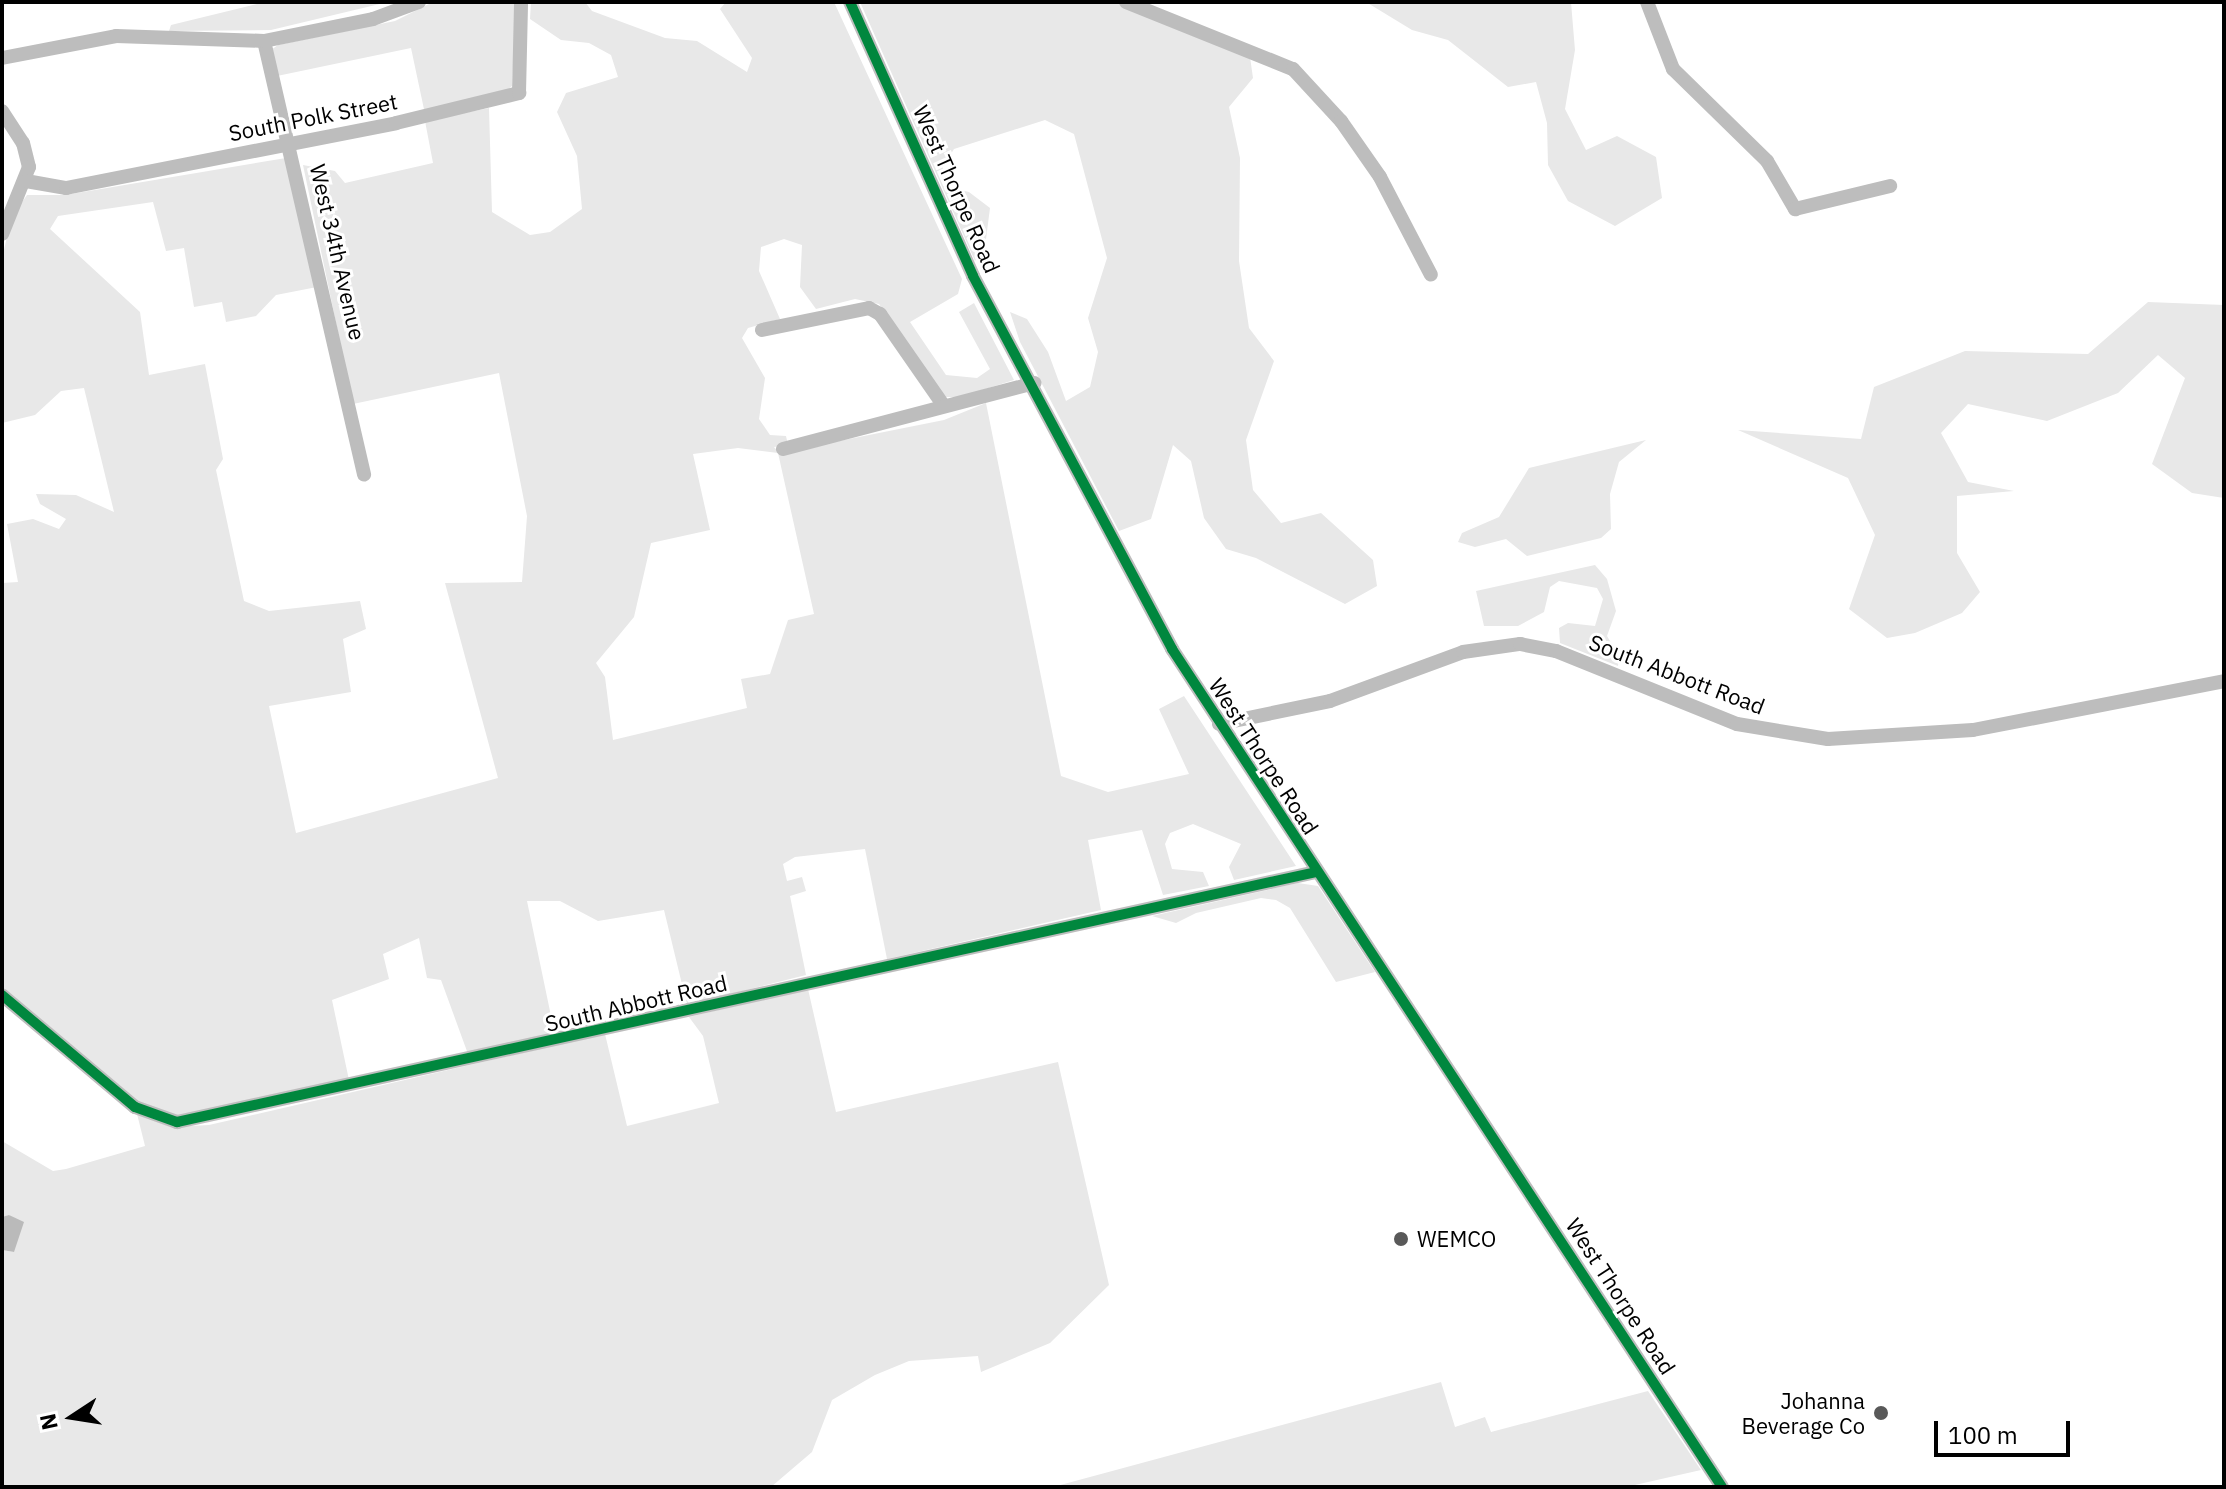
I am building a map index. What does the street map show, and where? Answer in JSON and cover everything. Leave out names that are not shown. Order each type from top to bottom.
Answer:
[{"type":"street","points":[[2,58],[116,36],[264,41],[373,19],[419,2]]},
{"type":"street","name":"South Polk Street","points":[[26,181],[66,188],[291,144],[519,93],[521,2]]},
{"type":"street","name":"West Thorpe Road","points":[[850,2],[942,214],[1034,383],[1132,579],[1219,724],[1722,1487]]},
{"type":"street","points":[[1126,2],[1293,69],[1341,121],[1380,177],[1431,275]]},
{"type":"street","points":[[1647,2],[1673,69],[1767,161],[1795,209],[1890,186]]},
{"type":"street","name":"West 34th Avenue","points":[[264,41],[291,144],[364,475]]},
{"type":"street","points":[[2,111],[27,154],[26,181],[2,234]]},
{"type":"street","points":[[762,330],[869,308],[880,314],[944,406]]},
{"type":"street","points":[[783,449],[1034,383]]},
{"type":"street","name":"South Abbott Road","points":[[1219,724],[1330,701],[1463,652],[1520,644],[1556,651],[1737,724],[1828,739],[1973,730],[2224,681]]},
{"type":"street","name":"South Abbott Road","points":[[2,995],[135,1107],[177,1122],[1316,872]]},
{"type":"shaded area","points":[[265,2],[388,2],[271,30],[169,31],[171,25]]},
{"type":"shaded area","points":[[433,2],[516,2],[512,86],[501,95],[425,114],[411,48],[277,76],[271,50],[278,45],[395,21]]},
{"type":"shaded area","points":[[531,2],[585,2],[592,11],[665,38],[697,41],[747,72],[752,58],[720,9],[726,2],[834,2],[962,279],[958,294],[910,322],[946,375],[977,378],[990,369],[959,312],[974,303],[1014,380],[960,397],[943,397],[879,304],[855,299],[816,309],[800,287],[802,245],[784,239],[761,247],[759,271],[780,319],[748,328],[742,338],[765,378],[759,419],[770,435],[786,436],[788,445],[774,447],[779,453],[944,420],[986,403],[1061,776],[1108,792],[1189,774],[1159,709],[1184,696],[1296,866],[1234,880],[1229,867],[1241,844],[1193,824],[1170,833],[1165,844],[1172,869],[1203,872],[1209,886],[1163,895],[1142,830],[1088,840],[1101,910],[887,959],[865,849],[795,857],[783,864],[787,881],[802,877],[806,891],[790,896],[806,975],[687,1005],[664,910],[598,921],[560,901],[527,901],[555,1035],[468,1054],[441,980],[427,978],[419,938],[383,954],[389,979],[332,1000],[349,1080],[175,1117],[148,1109],[2,986],[2,583],[18,582],[7,524],[33,519],[59,529],[66,519],[40,504],[36,494],[76,495],[114,512],[84,388],[61,391],[35,415],[2,423],[2,258],[12,216],[27,195],[65,195],[286,158],[317,287],[276,295],[256,316],[226,322],[222,302],[194,307],[184,248],[166,251],[153,202],[58,216],[50,229],[140,312],[149,375],[205,364],[223,459],[216,470],[244,601],[269,611],[360,601],[366,629],[343,639],[351,692],[269,706],[296,833],[498,778],[445,583],[522,582],[527,516],[499,373],[353,404],[303,165],[335,171],[345,183],[433,163],[425,121],[489,108],[492,212],[530,235],[550,232],[582,209],[577,156],[557,112],[566,93],[618,77],[611,55],[589,43],[561,40],[530,19]],"holes":[[[738,448],[778,453],[814,614],[788,620],[770,674],[741,679],[747,708],[613,740],[605,677],[596,663],[634,617],[651,543],[710,530],[693,454]]]},
{"type":"shaded area","points":[[860,2],[1115,2],[1250,57],[1253,78],[1229,107],[1240,158],[1239,261],[1249,328],[1274,361],[1246,440],[1253,490],[1281,523],[1321,513],[1373,560],[1377,586],[1345,604],[1256,558],[1226,549],[1204,518],[1191,461],[1173,445],[1151,519],[1119,531],[1020,342],[1010,312],[1027,319],[1048,352],[1066,401],[1090,387],[1098,352],[1088,318],[1107,258],[1074,134],[1045,120],[954,149],[943,167],[943,186],[969,192],[990,208],[985,247],[975,261]]},
{"type":"shaded area","points":[[1366,2],[1571,2],[1575,50],[1565,109],[1586,150],[1617,136],[1656,157],[1662,198],[1615,226],[1568,201],[1548,165],[1547,123],[1536,82],[1508,87],[1448,40],[1412,30]]},
{"type":"shaded area","points":[[2148,302],[2224,305],[2224,498],[2192,493],[2152,464],[2185,378],[2158,355],[2118,393],[2047,421],[1968,404],[1941,433],[1968,482],[2014,491],[1957,496],[1957,553],[1980,592],[1962,613],[1915,633],[1887,638],[1849,609],[1875,535],[1848,478],[1738,430],[1861,439],[1874,387],[1965,351],[2088,354]]},
{"type":"shaded area","points":[[1646,440],[1619,462],[1610,494],[1611,529],[1601,538],[1527,556],[1506,539],[1475,547],[1458,542],[1462,533],[1499,517],[1529,468]]},
{"type":"shaded area","points":[[1595,565],[1607,579],[1616,611],[1607,636],[1619,656],[1618,666],[1560,643],[1559,628],[1568,623],[1595,626],[1603,599],[1597,588],[1559,581],[1550,587],[1544,612],[1518,626],[1484,626],[1476,591]]},
{"type":"shaded area","points":[[1298,883],[1318,886],[1375,972],[1336,982],[1290,908],[1276,900],[1261,898],[1196,913],[1176,923],[1152,916]]},
{"type":"shaded area","points":[[808,989],[836,1112],[1058,1062],[1109,1285],[1050,1343],[981,1372],[978,1356],[909,1361],[875,1375],[832,1400],[812,1452],[771,1487],[2,1487],[2,1250],[14,1252],[10,1215],[2,1217],[2,1141],[53,1171],[66,1169],[145,1146],[137,1114],[171,1127],[209,1125],[605,1034],[627,1126],[719,1103],[703,1036],[689,1017]]},
{"type":"shaded area","points":[[9,1215],[24,1222],[14,1252],[2,1250],[2,1217]]},
{"type":"shaded area","points":[[1441,1382],[1455,1427],[1485,1417],[1491,1432],[1648,1391],[1701,1470],[1626,1487],[1053,1487]]},
{"type":"cycle path","points":[[850,2],[973,276],[1172,649],[1722,1487]]},
{"type":"cycle path","points":[[2,995],[135,1107],[177,1122],[1316,872]]},
{"type":"place","name":"WEMCO","points":[[1401,1239]]},
{"type":"place","name":"Johanna Beverage Co","points":[[1881,1413]]}]
